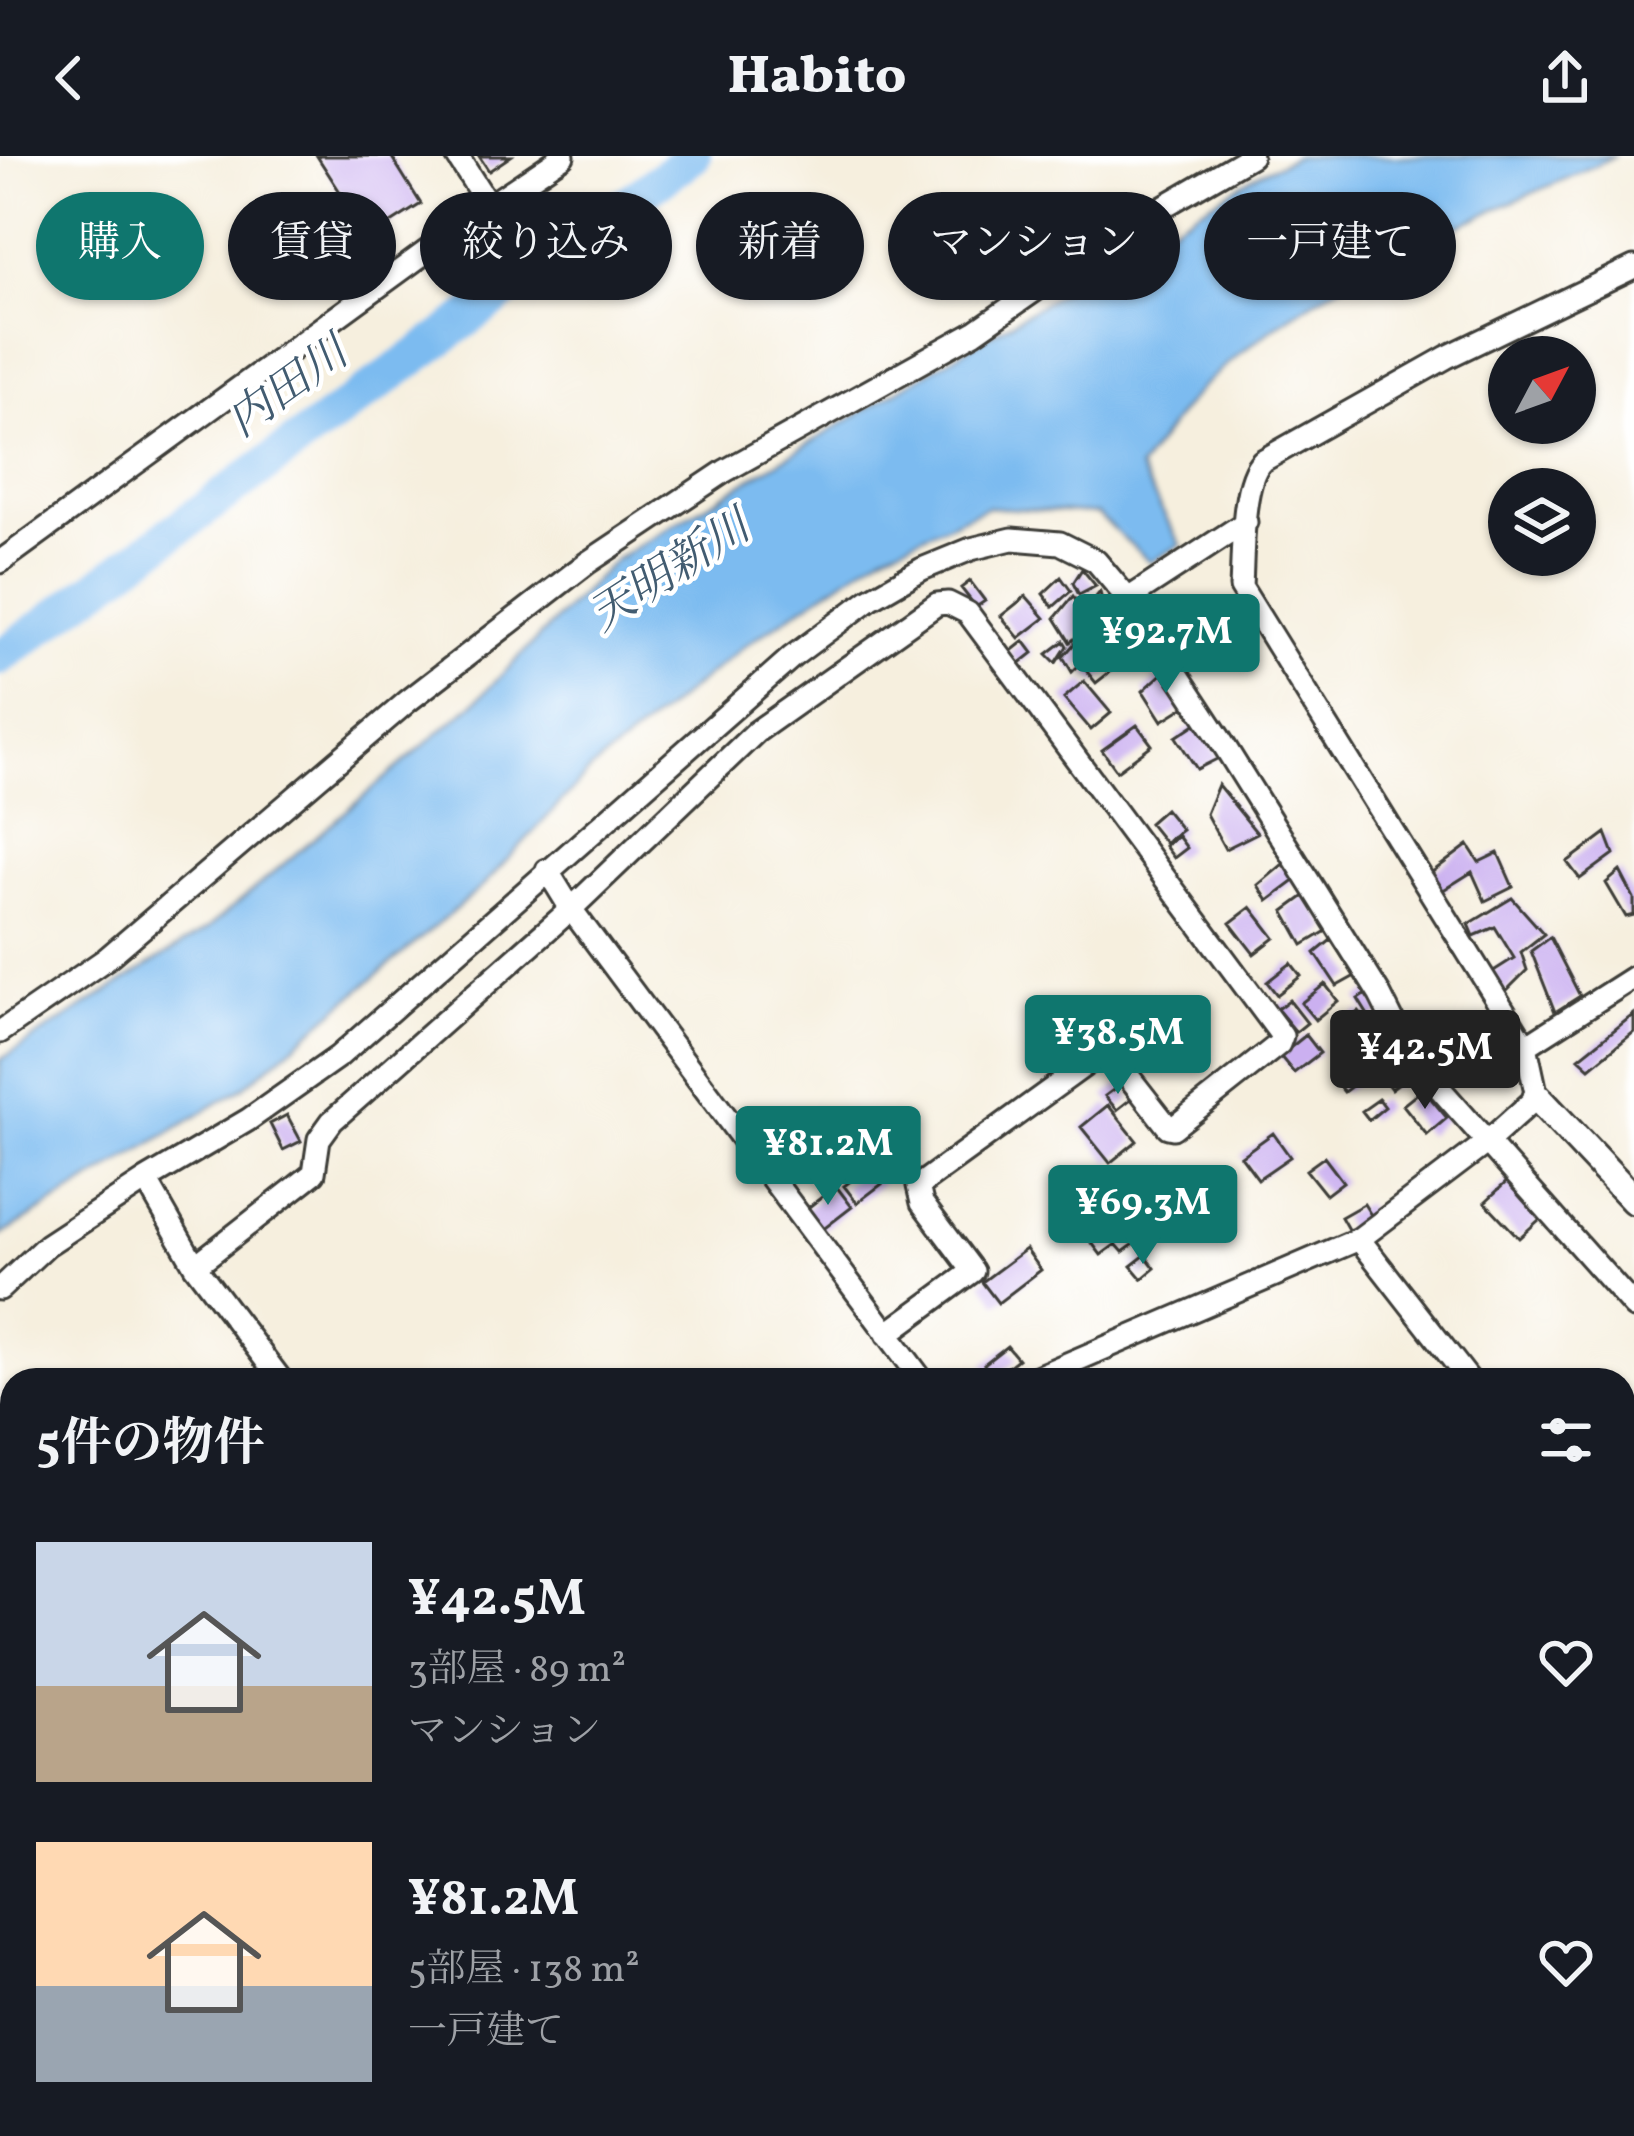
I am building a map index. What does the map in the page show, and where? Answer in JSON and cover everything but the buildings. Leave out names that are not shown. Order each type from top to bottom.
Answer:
[{"type":"street","points":[[457,156],[480,192]]},
{"type":"street","points":[[510,192],[563,156]]},
{"type":"street","points":[[0,1031],[106,959],[408,700],[587,563],[725,471],[975,332],[1116,234],[1251,156]]},
{"type":"street","points":[[0,562],[420,256]]},
{"type":"street","points":[[1634,267],[1447,357],[1262,461],[1251,479],[1240,587],[1526,1046],[1537,1097],[1634,1200]]},
{"type":"street","points":[[1128,599],[1246,522]]},
{"type":"street","points":[[0,1289],[46,1245],[248,1120],[339,1056],[792,657],[870,598],[922,568],[1012,539],[1060,543],[1096,561],[1128,599],[1343,936],[1410,1055],[1634,1307]]},
{"type":"street","points":[[195,1266],[314,1173],[324,1129],[571,909],[757,732],[938,604],[947,603],[968,614],[1282,1036],[1279,1044],[1174,1128],[1112,1054],[1102,1052],[918,1186],[922,1203],[973,1271],[887,1334]]},
{"type":"street","points":[[548,870],[571,909],[913,1368]]},
{"type":"street","points":[[1526,1046],[1634,977]]},
{"type":"street","points":[[1058,1368],[1359,1240],[1488,1141],[1537,1097]]},
{"type":"street","points":[[146,1180],[195,1266],[272,1368]]},
{"type":"street","points":[[1359,1240],[1460,1368]]},
{"type":"water","points":[[1296,156],[1615,156],[1456,227],[1456,192],[1228,192]]},
{"type":"water","name":"天明新川","points":[[1204,207],[1204,300],[1317,300],[1207,382],[1139,469],[1181,545],[1150,562],[1097,514],[987,507],[883,553],[743,647],[591,770],[482,887],[244,1087],[0,1236],[0,1060],[208,928],[474,703],[615,560],[1048,300],[1180,300],[1180,221]]},
{"type":"waterway","name":"内田川","points":[[0,657],[693,156]]}]
